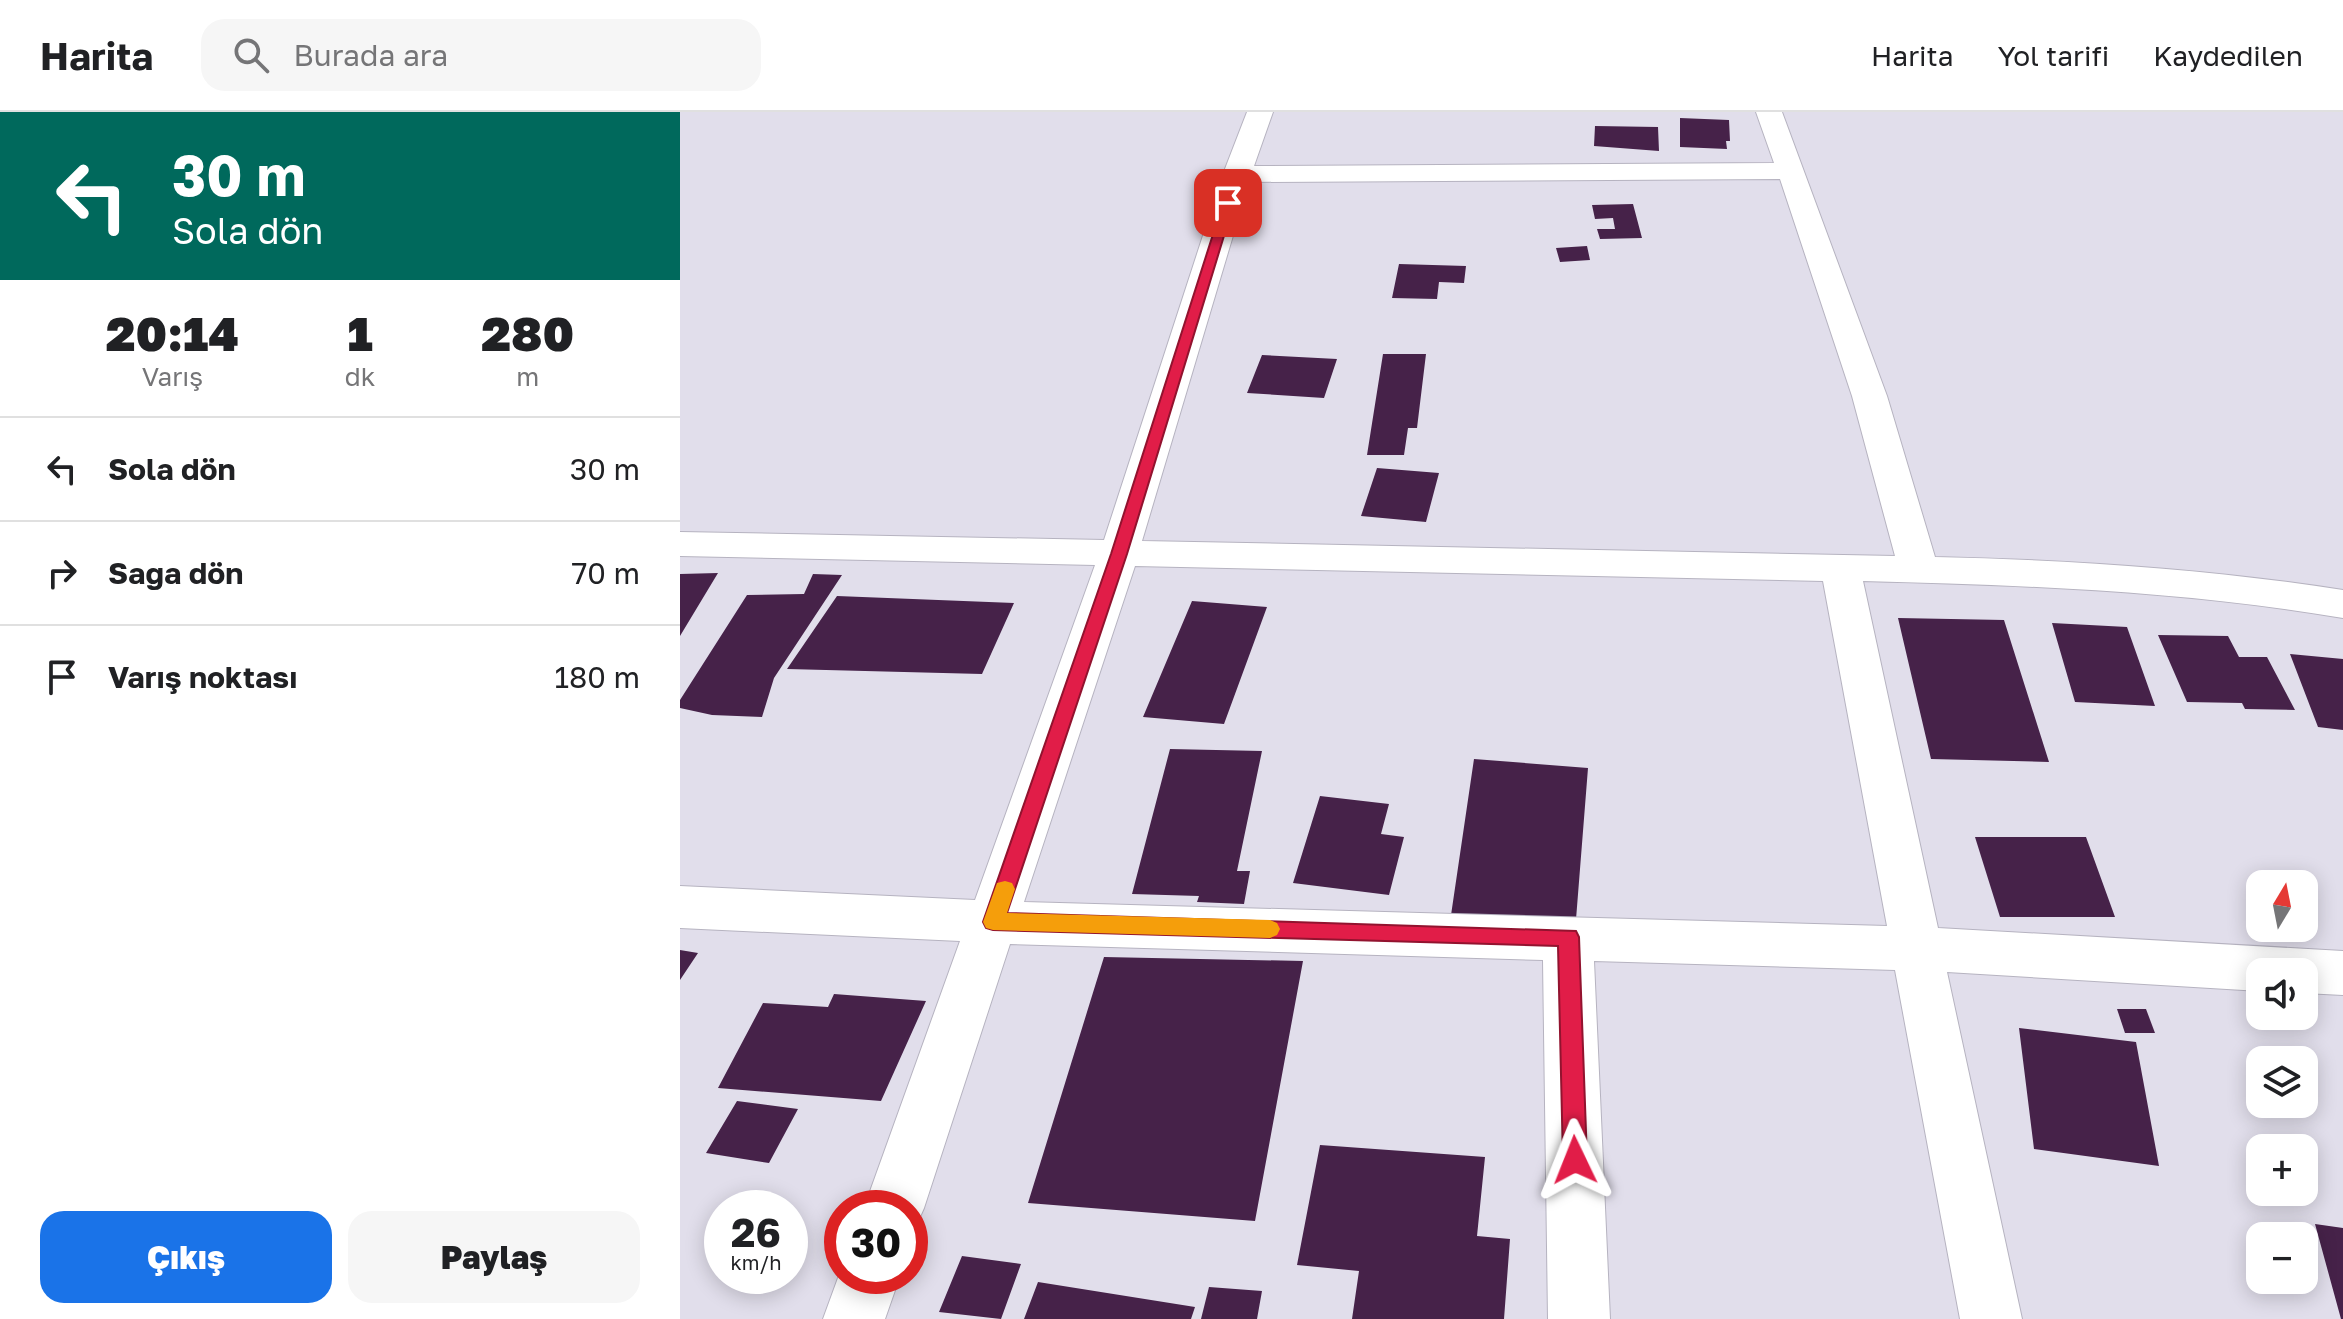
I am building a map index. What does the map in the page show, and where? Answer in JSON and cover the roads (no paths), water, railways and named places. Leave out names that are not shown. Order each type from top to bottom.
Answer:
[{"type":"street","points":[[900,1190],[1119,554],[1237,174],[1260,112]]},
{"type":"street","points":[[1769,112],[1858,358],[1903,504],[1918,569]]},
{"type":"street","points":[[1237,174],[1791,171]]},
{"type":"street","points":[[680,544],[2034,572],[2275,593],[2343,604]]},
{"type":"street","points":[[1840,568],[1991,1319]]},
{"type":"street","points":[[680,907],[993,922],[1917,949],[2338,983]]},
{"type":"street","points":[[1568,937],[1579,1319]]},
{"type":"street","points":[[854,1319],[863,1294]]}]
